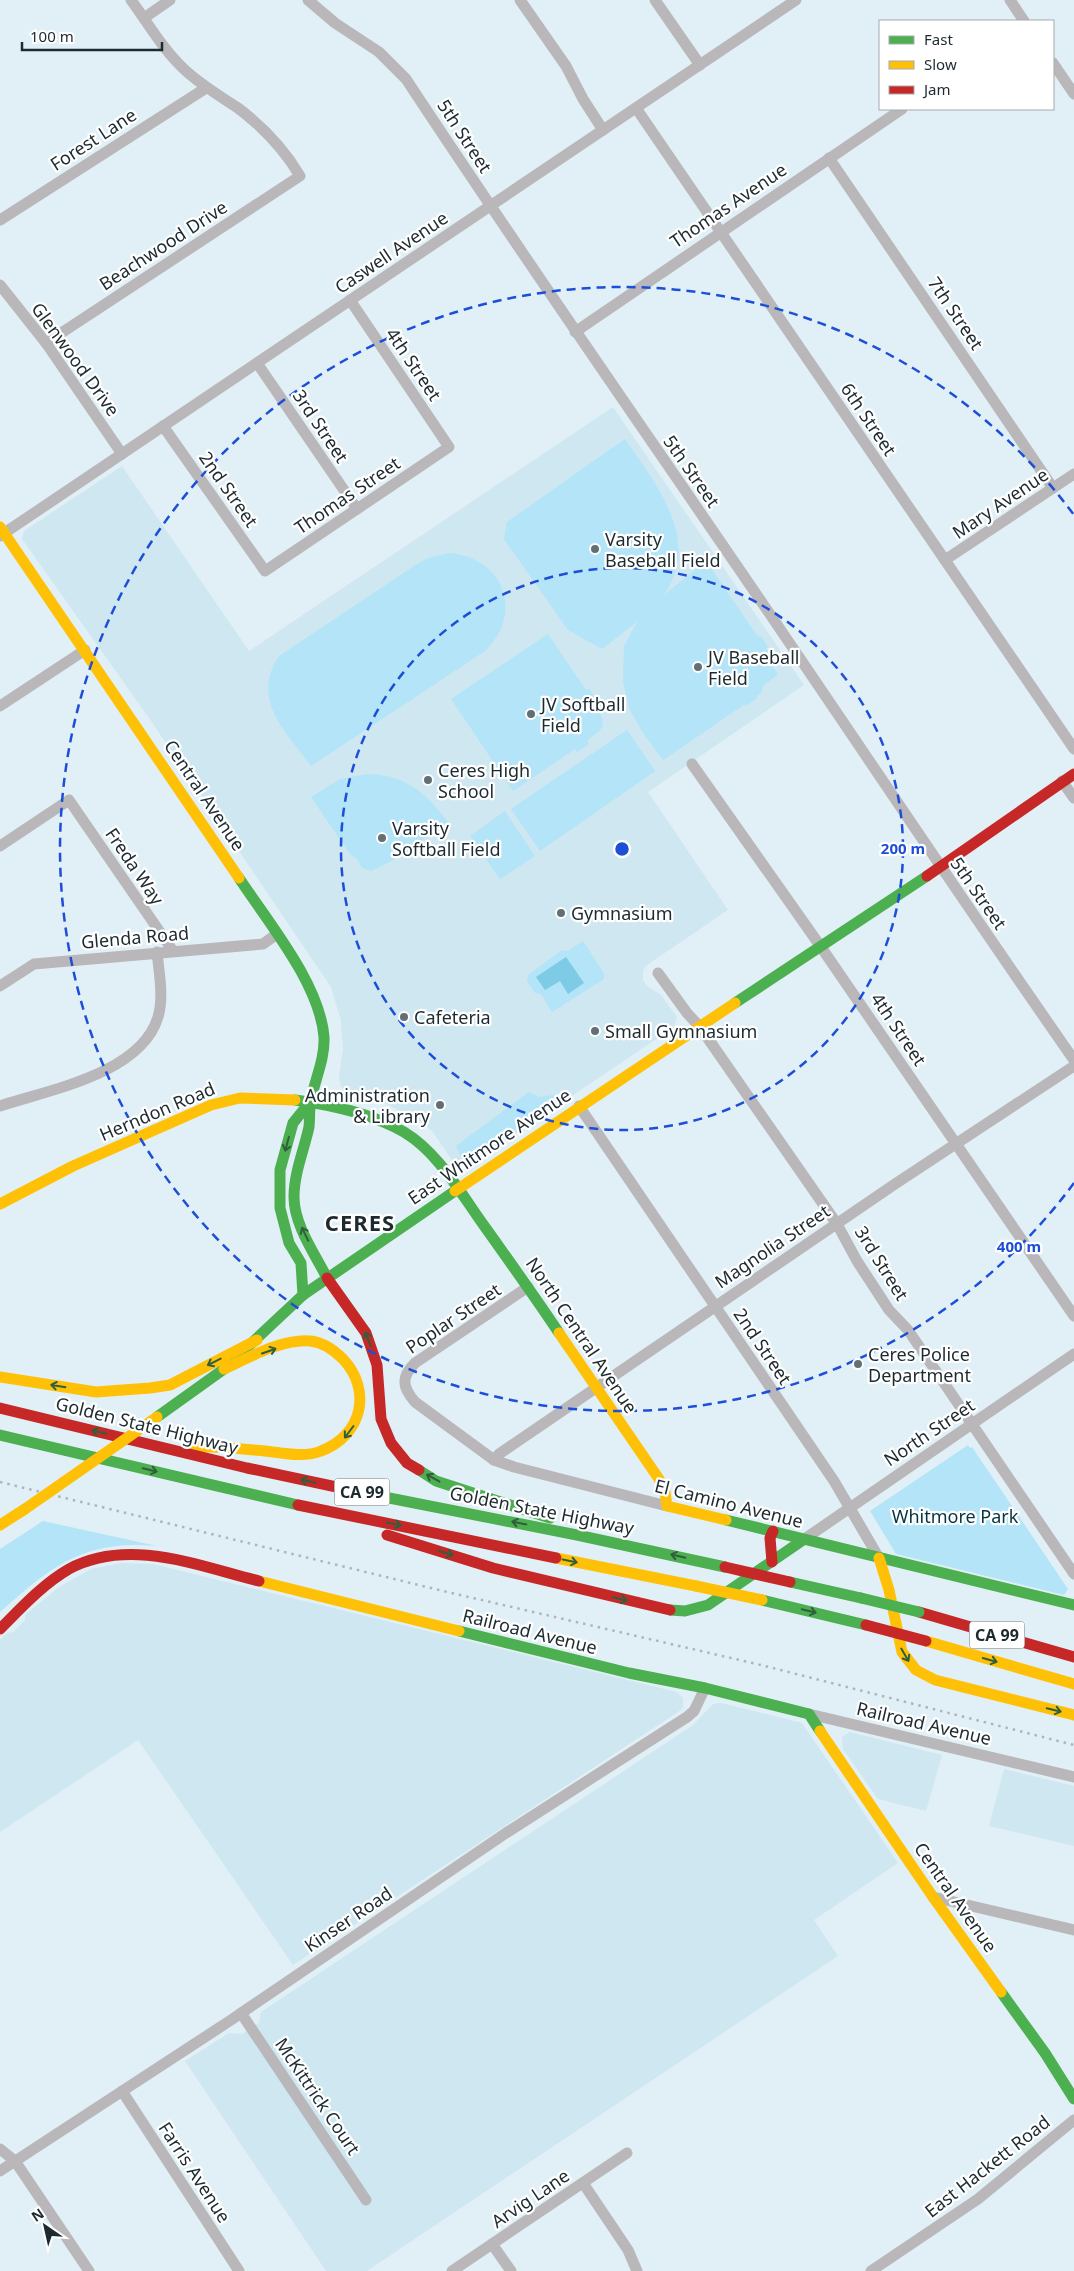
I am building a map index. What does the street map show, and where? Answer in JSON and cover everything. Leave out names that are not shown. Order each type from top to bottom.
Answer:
[{"type":"main road","name":"Central Avenue","points":[[1,532],[85,650],[277,934],[312,990],[321,1018],[324,1053],[310,1102]]},
{"type":"main road","name":"East Whitmore Avenue","points":[[0,1525],[224,1369],[303,1295],[327,1278],[579,1106],[940,868],[1074,774]]},
{"type":"main road","name":"Herndon Road","points":[[0,1204],[14,1195],[83,1161],[221,1101],[263,1096],[310,1102],[355,1112],[391,1125],[405,1133],[432,1157],[458,1190]]},
{"type":"main road","points":[[310,1102],[309,1125],[297,1169],[294,1198],[300,1224],[327,1278],[366,1333],[377,1365],[381,1419],[392,1443],[407,1462],[436,1481],[628,1544]]},
{"type":"main road","points":[[303,1295],[301,1263],[289,1243],[280,1208],[280,1170],[293,1123],[310,1102]]},
{"type":"main road","name":"North Central Avenue","points":[[458,1190],[528,1287],[659,1479],[665,1492],[666,1506]]},
{"type":"main road","points":[[0,1377],[96,1392],[160,1387],[170,1385],[257,1340]]},
{"type":"main road","points":[[162,1448],[212,1446],[266,1452],[314,1454],[336,1445],[346,1436],[358,1417],[360,1388],[354,1372],[348,1362],[330,1347],[319,1342],[307,1341],[291,1344],[224,1369]]},
{"type":"main road","name":"Golden State Highway","points":[[0,1408],[162,1448],[329,1486],[628,1544],[861,1598],[919,1612],[1074,1658]]},
{"type":"main road","name":"CA 99","points":[[0,1435],[283,1502],[762,1600],[926,1641],[1074,1684]]},
{"type":"main road","points":[[283,1502],[493,1568],[674,1611],[685,1611],[708,1605],[803,1540]]},
{"type":"main road","name":"El Camino Avenue","points":[[666,1506],[1074,1605]]},
{"type":"main road","points":[[772,1562],[770,1538],[773,1531]]},
{"type":"main road","name":"Railroad Avenue","points":[[0,1629],[63,1571],[98,1557],[137,1553],[165,1558],[629,1673],[705,1688],[809,1714]]},
{"type":"main road","points":[[880,1558],[902,1652],[916,1670],[935,1680],[1074,1715]]},
{"type":"main road","name":"Central Avenue","points":[[809,1714],[933,1897],[1070,2086],[1074,2099]]},
{"type":"street","points":[[131,0],[167,51],[183,69],[206,88]]},
{"type":"street","points":[[144,18],[170,0]]},
{"type":"street","name":"5th Street","points":[[308,0],[335,23],[379,52],[406,79],[575,332],[766,609],[940,868],[1074,1060]]},
{"type":"street","points":[[655,0],[700,65]]},
{"type":"street","name":"Caswell Avenue","points":[[1,532],[122,454],[796,0]]},
{"type":"street","points":[[1010,0],[1023,20]]},
{"type":"street","points":[[521,1],[566,66],[603,130]]},
{"type":"street","points":[[1054,64],[1074,94]]},
{"type":"street","name":"Beachwood Drive","points":[[46,343],[300,176],[280,147],[253,119],[206,88]]},
{"type":"street","name":"Forest Lane","points":[[0,220],[206,88]]},
{"type":"street","name":"6th Street","points":[[636,108],[1074,749]]},
{"type":"street","name":"Thomas Avenue","points":[[575,332],[901,110]]},
{"type":"street","name":"7th Street","points":[[829,158],[1053,488]]},
{"type":"street","name":"Glenwood Drive","points":[[0,285],[46,343],[122,454]]},
{"type":"street","name":"4th Street","points":[[350,300],[449,447]]},
{"type":"street","name":"3rd Street","points":[[257,363],[357,509]]},
{"type":"street","name":"2nd Street","points":[[163,426],[265,571]]},
{"type":"street","name":"Thomas Street","points":[[265,571],[449,447]]},
{"type":"street","name":"Mary Avenue","points":[[945,560],[1074,474]]},
{"type":"street","points":[[0,706],[85,650]]},
{"type":"street","name":"4th Street","points":[[692,764],[821,947],[1074,1316]]},
{"type":"street","points":[[1062,781],[1074,798]]},
{"type":"street","name":"Freda Way","points":[[0,846],[70,800],[172,951]]},
{"type":"street","name":"Glenda Road","points":[[0,986],[34,964],[264,944],[277,934]]},
{"type":"street","points":[[0,1106],[93,1077],[138,1048],[153,1028],[160,1008],[158,952]]},
{"type":"street","name":"3rd Street","points":[[658,973],[686,1013],[700,1027],[836,1224],[857,1261],[889,1310],[908,1330],[1074,1574]]},
{"type":"street","name":"Magnolia Street","points":[[494,1460],[499,1454],[715,1306],[956,1143],[1074,1066]]},
{"type":"street","name":"2nd Street","points":[[579,1106],[850,1508],[880,1558]]},
{"type":"street","name":"Poplar Street","points":[[405,1383],[407,1371],[415,1363],[528,1287]]},
{"type":"street","name":"North Street","points":[[803,1540],[1074,1354]]},
{"type":"street","name":"El Camino Avenue","points":[[405,1383],[406,1391],[415,1402],[494,1460],[666,1506]]},
{"type":"street","name":"Kinser Road","points":[[0,2171],[241,2013],[506,1833],[687,1717],[694,1711],[705,1688]]},
{"type":"street","name":"Railroad Avenue","points":[[809,1714],[1074,1777]]},
{"type":"street","points":[[933,1897],[1074,1930]]},
{"type":"street","name":"McKittrick Court","points":[[241,2013],[366,2200]]},
{"type":"street","name":"Farris Avenue","points":[[122,2091],[239,2271]]},
{"type":"street","name":"East Hackett Road","points":[[871,2271],[978,2199],[1074,2120]]},
{"type":"street","points":[[0,2149],[15,2161],[89,2271]]},
{"type":"street","name":"Arvig Lane","points":[[452,2271],[627,2153]]},
{"type":"street","points":[[582,2183],[628,2250],[637,2271]]},
{"type":"street","points":[[492,2244],[511,2271]]},
{"type":"shaded area","name":"Ceres High School","points":[[613,407],[804,685],[648,792],[728,910],[647,965],[643,970],[643,980],[647,986],[661,995],[677,1017],[674,1027],[471,1164],[461,1166],[451,1159],[433,1132],[420,1121],[378,1100],[350,1094],[341,1087],[339,1077],[343,1050],[341,1021],[331,987],[149,718],[22,539],[24,531],[122,466],[249,651]]},
{"type":"shaded area","points":[[566,957],[584,983],[568,994],[560,981],[545,990],[536,977]]},
{"type":"shaded area","points":[[121,1563],[153,1564],[677,1692],[683,1698],[683,1707],[293,1965],[138,1740],[0,1832],[0,1640],[7,1633],[13,1632],[25,1620],[25,1615],[59,1587],[91,1569]]},
{"type":"shaded area","points":[[721,1703],[802,1723],[898,1863],[814,1920],[838,1956],[367,2271],[326,2271],[185,2061],[229,2033],[242,2034],[259,2023],[261,2012],[693,1725],[713,1704]]},
{"type":"shaded area","points":[[850,1732],[942,1755],[926,1811],[878,1799],[843,1749],[842,1737]]},
{"type":"shaded area","points":[[1004,1769],[1074,1786],[1074,1846],[989,1826]]},
{"type":"green space","points":[[625,439],[661,494],[677,533],[678,553],[675,574],[664,595],[706,561],[758,637],[761,636],[768,647],[766,648],[769,653],[768,660],[778,674],[763,686],[761,693],[756,696],[757,698],[746,706],[745,704],[663,760],[643,733],[629,708],[623,680],[624,646],[638,621],[602,649],[568,630],[504,539],[507,522]]},
{"type":"green space","points":[[450,553],[468,557],[483,565],[495,576],[502,589],[505,604],[504,620],[497,636],[485,651],[311,766],[282,727],[270,701],[268,687],[271,672],[279,656],[417,564],[428,558]]},
{"type":"green space","name":"JV Softball Field","points":[[548,634],[586,690],[589,689],[597,700],[594,702],[602,718],[603,725],[587,741],[589,744],[577,752],[575,749],[513,791],[451,699]]},
{"type":"green space","points":[[627,730],[655,771],[540,851],[511,809]]},
{"type":"green space","name":"Varsity Softball Field","points":[[368,774],[394,778],[414,788],[431,802],[448,822],[390,862],[371,871],[362,868],[357,859],[350,854],[311,797],[340,779]]},
{"type":"green space","points":[[505,811],[535,856],[500,879],[470,836]]},
{"type":"green space","points":[[583,941],[604,974],[604,979],[552,1012],[541,994],[535,993],[527,981],[528,975],[562,950],[568,951]]},
{"type":"green space","points":[[529,1092],[539,1097],[562,1094],[564,1096],[470,1160],[461,1157],[456,1146]]},
{"type":"green space","name":"Whitmore Park","points":[[968,1445],[970,1448],[972,1447],[1068,1589],[1064,1595],[896,1554],[870,1511]]},
{"type":"green space","points":[[43,1521],[157,1546],[132,1545],[109,1547],[71,1559],[36,1581],[0,1612],[0,1549]]},
{"type":"railway","points":[[0,1482],[443,1591],[761,1665],[1074,1745]]},
{"type":"traffic: fast","points":[[735,1003],[927,876]]},
{"type":"traffic: fast","points":[[239,878],[291,954],[313,996],[320,1017],[324,1037],[323,1053],[311,1100],[309,1127],[297,1170],[294,1197],[297,1218],[301,1229],[327,1278]]},
{"type":"traffic: fast","points":[[295,1100],[323,1104],[365,1115],[391,1125],[417,1141],[449,1175],[559,1333]]},
{"type":"traffic: fast","points":[[303,1295],[301,1263],[289,1243],[280,1208],[280,1170],[293,1123],[310,1102]]},
{"type":"traffic: fast","points":[[157,1417],[224,1369],[303,1295],[455,1191]]},
{"type":"traffic: fast","points":[[0,1435],[298,1505]]},
{"type":"traffic: fast","points":[[419,1470],[436,1481],[550,1518]]},
{"type":"traffic: fast","points":[[374,1495],[577,1535],[725,1567]]},
{"type":"traffic: fast","points":[[726,1520],[1074,1605]]},
{"type":"traffic: fast","points":[[670,1610],[685,1611],[708,1605],[803,1540]]},
{"type":"traffic: fast","points":[[790,1582],[861,1598]]},
{"type":"traffic: fast","points":[[861,1598],[919,1612]]},
{"type":"traffic: fast","points":[[762,1600],[866,1625]]},
{"type":"traffic: fast","points":[[459,1631],[629,1673],[705,1688],[809,1714],[820,1731]]},
{"type":"traffic: fast","points":[[1001,1992],[1045,2053],[1074,2099]]},
{"type":"traffic: slow","points":[[0,527],[239,878]]},
{"type":"traffic: slow","points":[[455,1191],[735,1003]]},
{"type":"traffic: slow","points":[[0,1204],[73,1166],[211,1105],[240,1098],[295,1100]]},
{"type":"traffic: slow","points":[[559,1333],[659,1479],[665,1492],[667,1506],[726,1520]]},
{"type":"traffic: slow","points":[[0,1377],[96,1392],[150,1388],[170,1385],[257,1340]]},
{"type":"traffic: slow","points":[[193,1447],[229,1448],[293,1454],[314,1453],[335,1444],[346,1434],[354,1423],[359,1411],[358,1384],[352,1371],[340,1356],[319,1343],[299,1341],[277,1346],[224,1369]]},
{"type":"traffic: slow","points":[[25,1509],[157,1417]]},
{"type":"traffic: slow","points":[[0,1525],[25,1509]]},
{"type":"traffic: slow","points":[[556,1558],[696,1586]]},
{"type":"traffic: slow","points":[[879,1558],[889,1590],[902,1652],[916,1670],[935,1680],[1074,1715]]},
{"type":"traffic: slow","points":[[259,1581],[459,1631]]},
{"type":"traffic: slow","points":[[696,1586],[762,1600]]},
{"type":"traffic: slow","points":[[926,1641],[1074,1684]]},
{"type":"traffic: slow","points":[[820,1731],[933,1897],[1001,1992]]},
{"type":"traffic: jam","points":[[927,876],[1074,774]]},
{"type":"traffic: jam","points":[[327,1278],[366,1333],[377,1365],[381,1419],[391,1443],[407,1463],[419,1470]]},
{"type":"traffic: jam","points":[[0,1408],[247,1468],[374,1495]]},
{"type":"traffic: jam","points":[[298,1505],[556,1558]]},
{"type":"traffic: jam","points":[[772,1562],[770,1538],[773,1531]]},
{"type":"traffic: jam","points":[[387,1535],[493,1568],[670,1610]]},
{"type":"traffic: jam","points":[[0,1629],[59,1575],[92,1560],[115,1555],[164,1557],[259,1581]]},
{"type":"traffic: jam","points":[[725,1567],[790,1582]]},
{"type":"traffic: jam","points":[[919,1612],[1074,1657]]},
{"type":"traffic: jam","points":[[866,1625],[926,1641]]},
{"type":"place","name":"Varsity Baseball Field","points":[[595,549]]},
{"type":"place","name":"JV Baseball Field","points":[[698,667]]},
{"type":"place","name":"JV Softball Field","points":[[531,714]]},
{"type":"place","name":"Ceres High School","points":[[428,780]]},
{"type":"place","name":"Varsity Softball Field","points":[[382,838]]},
{"type":"place","name":"Gymnasium","points":[[561,913]]},
{"type":"place","name":"Cafeteria","points":[[404,1017]]},
{"type":"place","name":"Small Gymnasium","points":[[595,1031]]},
{"type":"place","name":"Administration & Library","points":[[440,1105]]},
{"type":"place","name":"Ceres Police Department","points":[[858,1364]]},
{"type":"district","name":"CERES","points":[[360,1222]]}]
